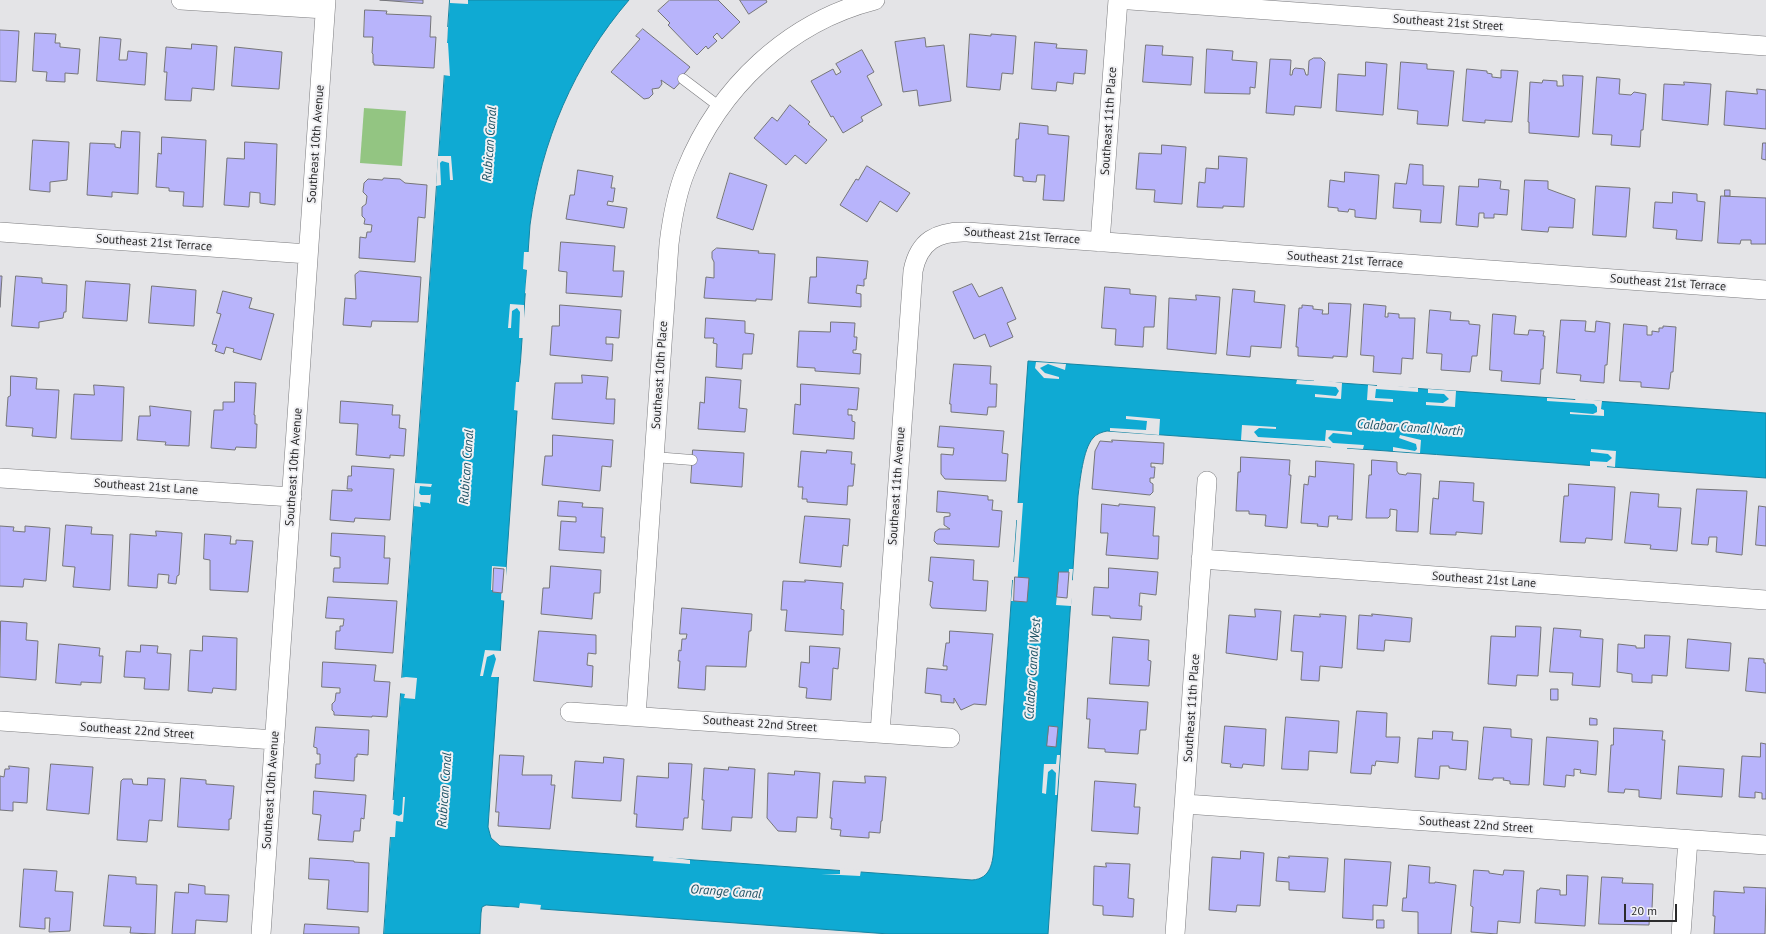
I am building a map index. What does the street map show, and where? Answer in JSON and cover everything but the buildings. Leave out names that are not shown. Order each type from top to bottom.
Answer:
[{"type":"street","points":[[181,0],[326,4]]},
{"type":"street","name":"Southeast 10th Place","points":[[636,716],[666,285],[673,213],[686,170],[710,122],[720,107],[742,80],[762,60],[788,40],[817,23],[842,11],[875,0]]},
{"type":"street","name":"Southeast 11th Place","points":[[1100,242],[1118,0]]},
{"type":"street","name":"Southeast 21st Street","points":[[1130,0],[1766,46]]},
{"type":"street","name":"Southeast 10th Avenue","points":[[261,934],[326,4]]},
{"type":"street","name":"Southeast 21st Terrace","points":[[0,232],[308,254]]},
{"type":"street","name":"Southeast 21st Terrace","points":[[927,242],[941,234],[958,232],[1766,290]]},
{"type":"street","name":"Southeast 11th Avenue","points":[[880,733],[913,271],[918,254],[927,242]]},
{"type":"street","name":"Southeast 21st Lane","points":[[0,478],[292,497]]},
{"type":"street","name":"Southeast 11th Place","points":[[1175,934],[1186,804],[1207,481]]},
{"type":"street","name":"Southeast 21st Lane","points":[[1201,559],[1766,600]]},
{"type":"street","name":"Southeast 22nd Street","points":[[570,712],[950,738]]},
{"type":"street","name":"Southeast 22nd Street","points":[[0,721],[274,740]]},
{"type":"street","name":"Southeast 22nd Street","points":[[1186,804],[1766,845]]},
{"type":"street","points":[[1681,934],[1688,840]]},
{"type":"lane","points":[[683,79],[720,107]]},
{"type":"lane","points":[[654,457],[692,460]]},
{"type":"green space","points":[[364,108],[406,111],[402,166],[360,163]]},
{"type":"water","points":[[450,0],[629,0],[609,25],[592,50],[576,77],[563,105],[542,164],[530,225],[488,827],[491,838],[500,846],[972,880],[983,877],[990,869],[994,852],[1028,361],[1766,413],[1766,478],[1107,431],[1096,435],[1090,443],[1082,466],[1078,496],[1048,934],[889,934],[486,905],[482,907],[480,934],[384,934]]},
{"type":"pier","points":[[450,0],[468,0],[468,4],[450,3]]},
{"type":"pier","points":[[446,27],[448,27],[447,43],[450,76],[443,75]]},
{"type":"pier","points":[[438,156],[451,156],[453,180],[450,180],[449,163],[442,161],[440,163],[441,185],[436,186]]},
{"type":"pier","points":[[524,252],[530,252],[527,294],[525,293],[527,270],[523,269]]},
{"type":"pier","points":[[510,304],[524,305],[524,338],[519,338],[520,312],[517,308],[512,311],[511,328],[508,328]]},
{"type":"pier","points":[[521,362],[523,363],[519,411],[514,410],[516,382],[519,382]]},
{"type":"pier","points":[[1036,362],[1066,364],[1065,370],[1048,364],[1040,368],[1045,373],[1059,377],[1059,379],[1044,378],[1035,368]]},
{"type":"pier","points":[[1314,379],[1342,383],[1341,399],[1315,397],[1315,394],[1336,396],[1339,391],[1336,387],[1296,384],[1297,380],[1314,381]]},
{"type":"pier","points":[[1377,384],[1418,388],[1418,392],[1376,389],[1375,398],[1393,399],[1393,402],[1367,400],[1368,385],[1377,386]]},
{"type":"pier","points":[[1428,389],[1456,391],[1455,407],[1426,405],[1426,402],[1443,403],[1449,399],[1444,394],[1428,393]]},
{"type":"pier","points":[[1547,398],[1575,400],[1576,398],[1602,401],[1601,409],[1604,410],[1604,416],[1570,414],[1570,412],[1593,414],[1597,412],[1597,407],[1594,404],[1547,401]]},
{"type":"pier","points":[[1126,416],[1160,419],[1159,435],[1110,431],[1110,428],[1146,430],[1147,421],[1126,419]]},
{"type":"pier","points":[[1242,425],[1276,427],[1276,429],[1259,428],[1254,432],[1258,437],[1325,441],[1326,430],[1352,432],[1352,435],[1333,433],[1328,438],[1333,443],[1364,445],[1363,449],[1347,448],[1347,450],[1331,449],[1331,447],[1241,440]]},
{"type":"pier","points":[[1400,435],[1421,440],[1420,453],[1393,451],[1393,447],[1415,451],[1417,449],[1416,444],[1399,438]]},
{"type":"pier","points":[[1591,449],[1616,451],[1615,467],[1590,467],[1590,461],[1607,462],[1612,458],[1608,454],[1591,452]]},
{"type":"pier","points":[[415,483],[432,484],[431,487],[420,486],[419,493],[421,495],[431,494],[430,504],[420,502],[421,507],[414,506]]},
{"type":"pier","points":[[1016,503],[1023,503],[1016,601],[1011,601],[1013,580],[1011,580],[1012,562],[1014,562],[1017,520],[1015,520]]},
{"type":"pier","points":[[492,566],[506,567],[506,601],[501,600],[502,572],[494,590],[491,590]]},
{"type":"pier","points":[[1069,569],[1073,569],[1072,580],[1074,581],[1071,606],[1056,605],[1057,595],[1067,596]]},
{"type":"pier","points":[[485,650],[502,651],[500,677],[491,677],[496,659],[494,654],[487,657],[483,676],[480,676]]},
{"type":"pier","points":[[400,678],[417,678],[415,699],[404,698],[405,694],[399,693]]},
{"type":"pier","points":[[1057,755],[1060,755],[1057,795],[1055,795],[1056,773],[1052,769],[1048,772],[1046,794],[1042,793],[1044,764],[1056,764]]},
{"type":"pier","points":[[403,797],[405,797],[403,822],[396,821],[395,837],[389,837],[392,800],[394,800],[393,814],[399,816],[402,814]]},
{"type":"pier","points":[[654,855],[690,860],[690,864],[653,861]]},
{"type":"pier","points":[[840,868],[861,870],[860,876],[821,874],[840,874]]},
{"type":"pier","points":[[520,903],[541,905],[540,911],[505,909],[506,907],[519,908]]},
{"type":"water label","name":"Rubican Canal","points":[[490,144]]},
{"type":"water label","name":"Calabar Canal North","points":[[1410,428]]},
{"type":"water label","name":"Rubican Canal","points":[[467,467]]},
{"type":"water label","name":"Calabar Canal West","points":[[1033,669]]},
{"type":"water label","name":"Rubican Canal","points":[[445,790]]},
{"type":"water label","name":"Orange Canal","points":[[726,892]]}]
